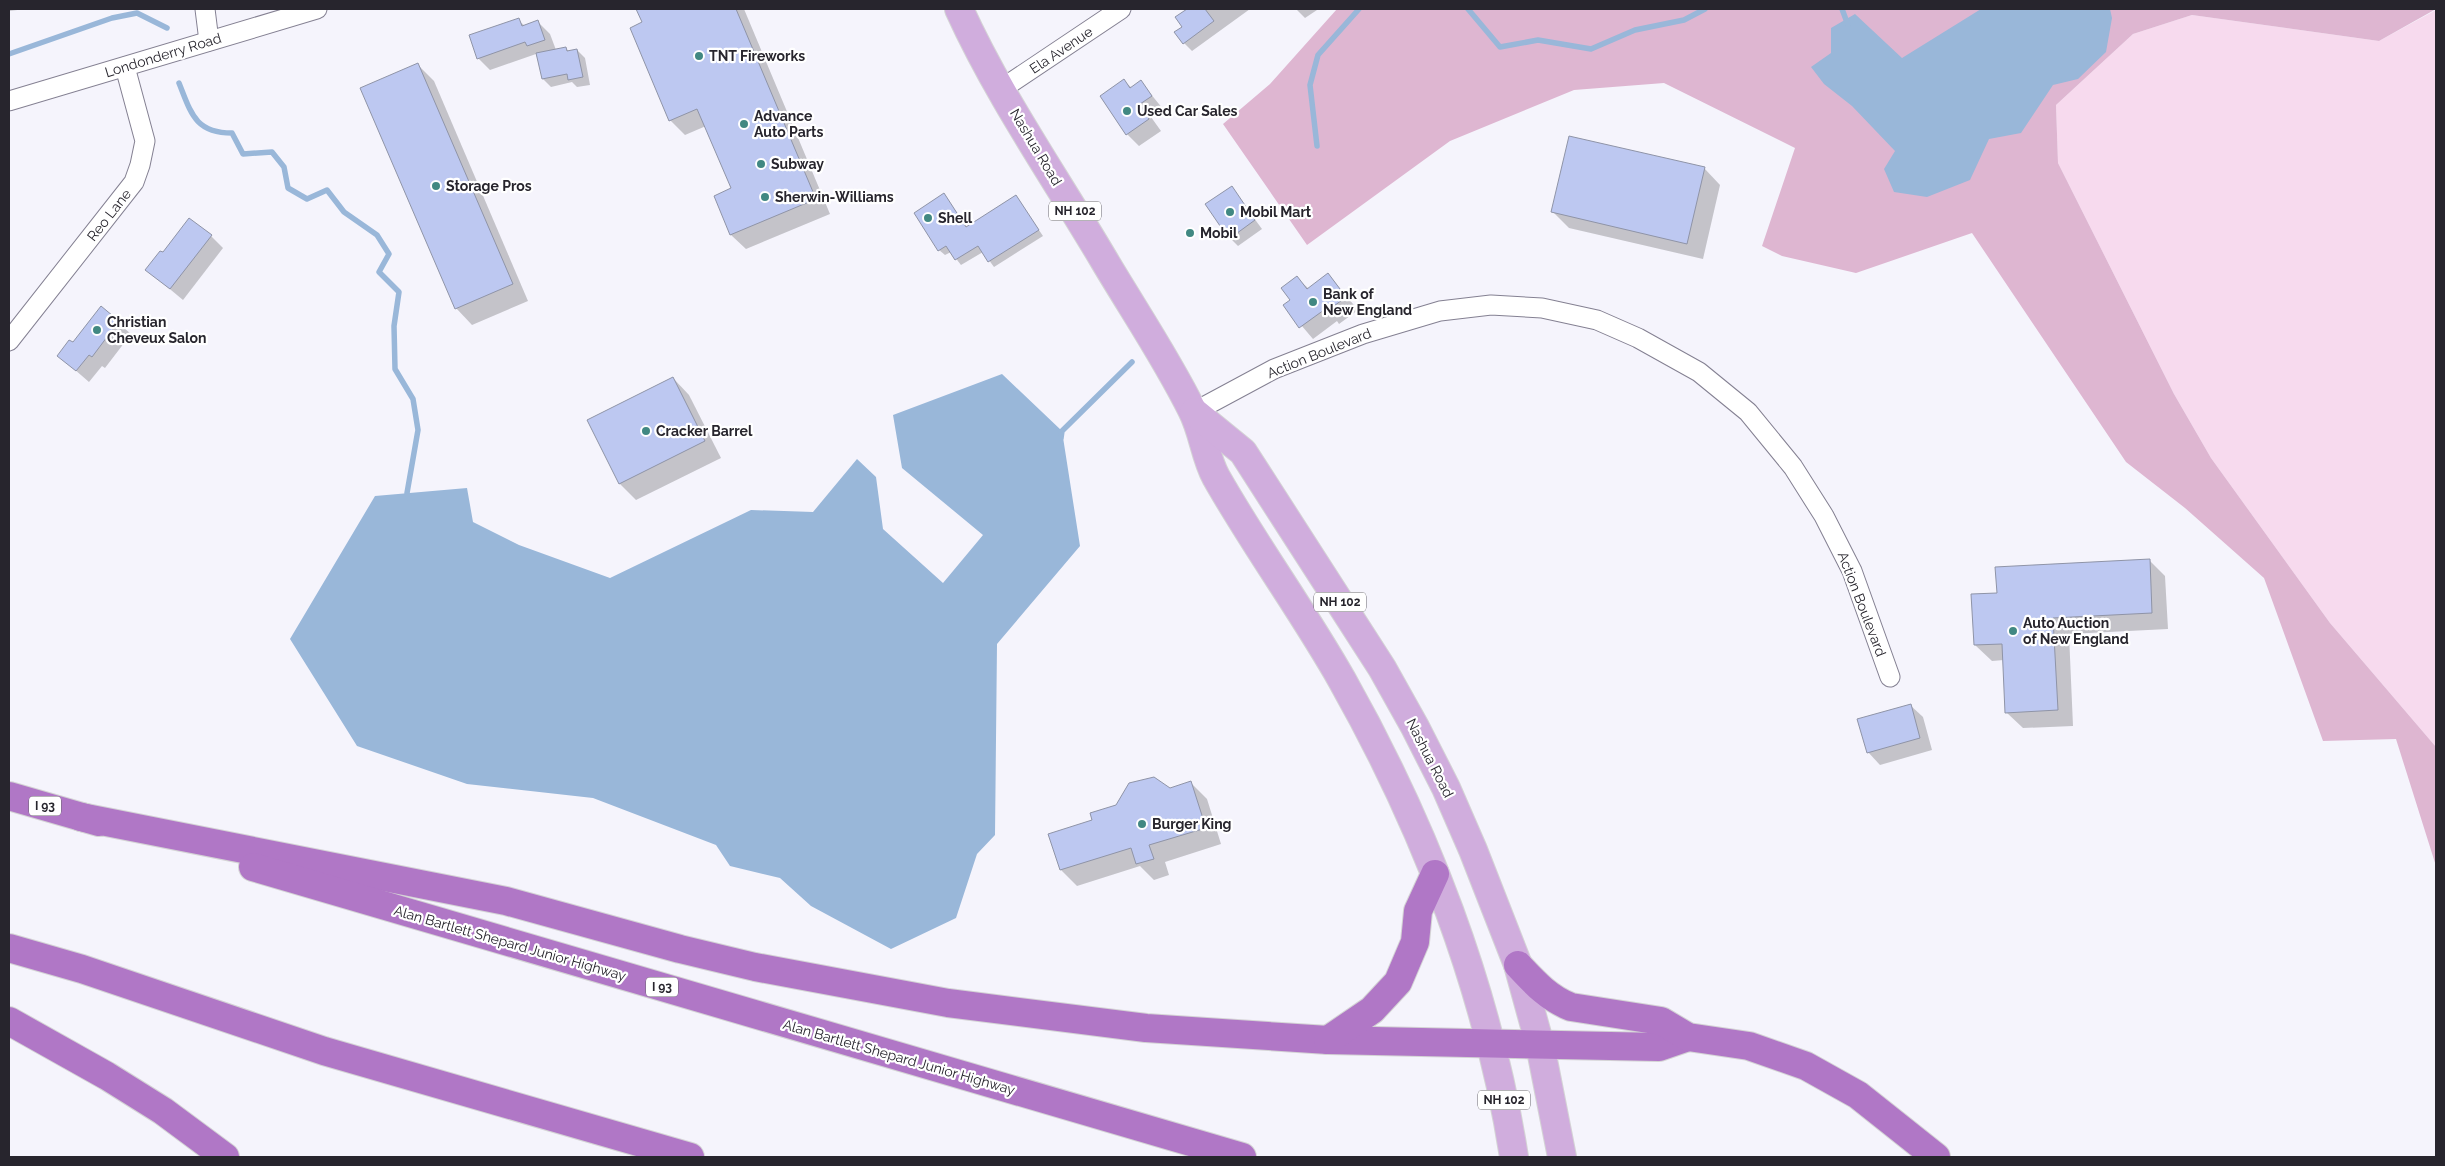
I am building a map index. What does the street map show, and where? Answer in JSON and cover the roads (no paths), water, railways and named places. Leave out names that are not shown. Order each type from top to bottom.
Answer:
[{"type":"highway","name":"Alan Bartlett Shepard Junior Highway","points":[[9,796],[1242,1157]]},
{"type":"highway","points":[[81,817],[506,901],[690,952],[764,968],[948,1002],[1146,1028],[1328,1040],[1659,1047],[1688,1037]]},
{"type":"highway","points":[[1328,1040],[1372,1010],[1398,982],[1415,942],[1418,911],[1435,874]]},
{"type":"highway","points":[[9,948],[82,969],[324,1051],[690,1157]]},
{"type":"highway","points":[[1518,964],[1541,989],[1558,1002],[1581,1009],[1661,1021],[1688,1037],[1749,1046],[1806,1066],[1858,1094],[1936,1157]]},
{"type":"highway","points":[[9,1021],[107,1076],[163,1111],[224,1157]]},
{"type":"main road","name":"Nashua Road","points":[[959,9],[975,44],[1000,90],[1081,221],[1194,412],[1214,474],[1342,681],[1390,771],[1435,874],[1466,960],[1491,1044],[1514,1157]]},
{"type":"main road","name":"Nashua Road","points":[[1194,412],[1243,452],[1382,668],[1446,788],[1474,850],[1518,964],[1540,1045],[1562,1157]]},
{"type":"street","points":[[205,9],[209,41]]},
{"type":"street","name":"Londonderry Road","points":[[9,101],[317,9]]},
{"type":"street","name":"Ela Avenue","points":[[1000,90],[1121,9]]},
{"type":"street","name":"Reo Lane","points":[[9,341],[134,182],[145,141],[125,67]]},
{"type":"street","name":"Action Boulevard","points":[[1194,412],[1274,369],[1363,334],[1440,310],[1491,305],[1542,308],[1597,320],[1638,338],[1699,372],[1748,412],[1793,467],[1824,516],[1852,571],[1890,677]]},
{"type":"water","points":[[1981,9],[2110,9],[2112,18],[2106,52],[2078,79],[2053,85],[2021,133],[1989,139],[1970,180],[1927,197],[1894,192],[1884,169],[1895,151],[1852,106],[1824,84],[1811,67],[1831,53],[1831,28],[1855,14],[1902,58]]},
{"type":"water","points":[[1002,374],[1062,431],[1080,546],[997,644],[995,835],[977,854],[956,918],[891,949],[811,906],[780,878],[730,866],[716,845],[593,798],[467,784],[357,746],[290,639],[375,496],[467,488],[473,522],[519,545],[610,578],[751,510],[813,512],[857,459],[876,477],[883,529],[943,583],[983,535],[902,468],[893,415]]},
{"type":"waterway","points":[[1317,146],[1310,85],[1318,55],[1359,9]]},
{"type":"waterway","points":[[1468,9],[1500,47],[1538,40],[1591,49],[1635,30],[1684,20],[1705,9]]},
{"type":"waterway","points":[[1842,9],[1848,25]]},
{"type":"waterway","points":[[9,54],[112,18],[137,13],[167,28]]},
{"type":"waterway","points":[[179,83],[191,112],[202,125],[220,132],[232,133],[243,154],[272,152],[284,167],[288,188],[307,199],[327,190],[344,212],[377,235],[389,254],[379,272],[399,292],[394,326],[395,369],[413,399],[418,430],[407,493],[410,499]]},
{"type":"waterway","points":[[1061,438],[1062,431],[1132,362]]},
{"type":"place","name":"TNT Fireworks","points":[[699,56]]},
{"type":"place","name":"Used Car Sales","points":[[1127,111]]},
{"type":"place","name":"Advance Auto Parts","points":[[744,124]]},
{"type":"place","name":"Subway","points":[[761,164]]},
{"type":"place","name":"Storage Pros","points":[[436,186]]},
{"type":"place","name":"Sherwin-Williams","points":[[765,197]]},
{"type":"place","name":"Mobil Mart","points":[[1230,212]]},
{"type":"place","name":"Shell","points":[[928,218]]},
{"type":"place","name":"Mobil","points":[[1190,233]]},
{"type":"place","name":"Bank of New England","points":[[1313,302]]},
{"type":"place","name":"Christian Cheveux Salon","points":[[97,330]]},
{"type":"place","name":"Cracker Barrel","points":[[646,431]]},
{"type":"place","name":"Auto Auction of New England","points":[[2013,631]]},
{"type":"place","name":"Burger King","points":[[1142,824]]}]
